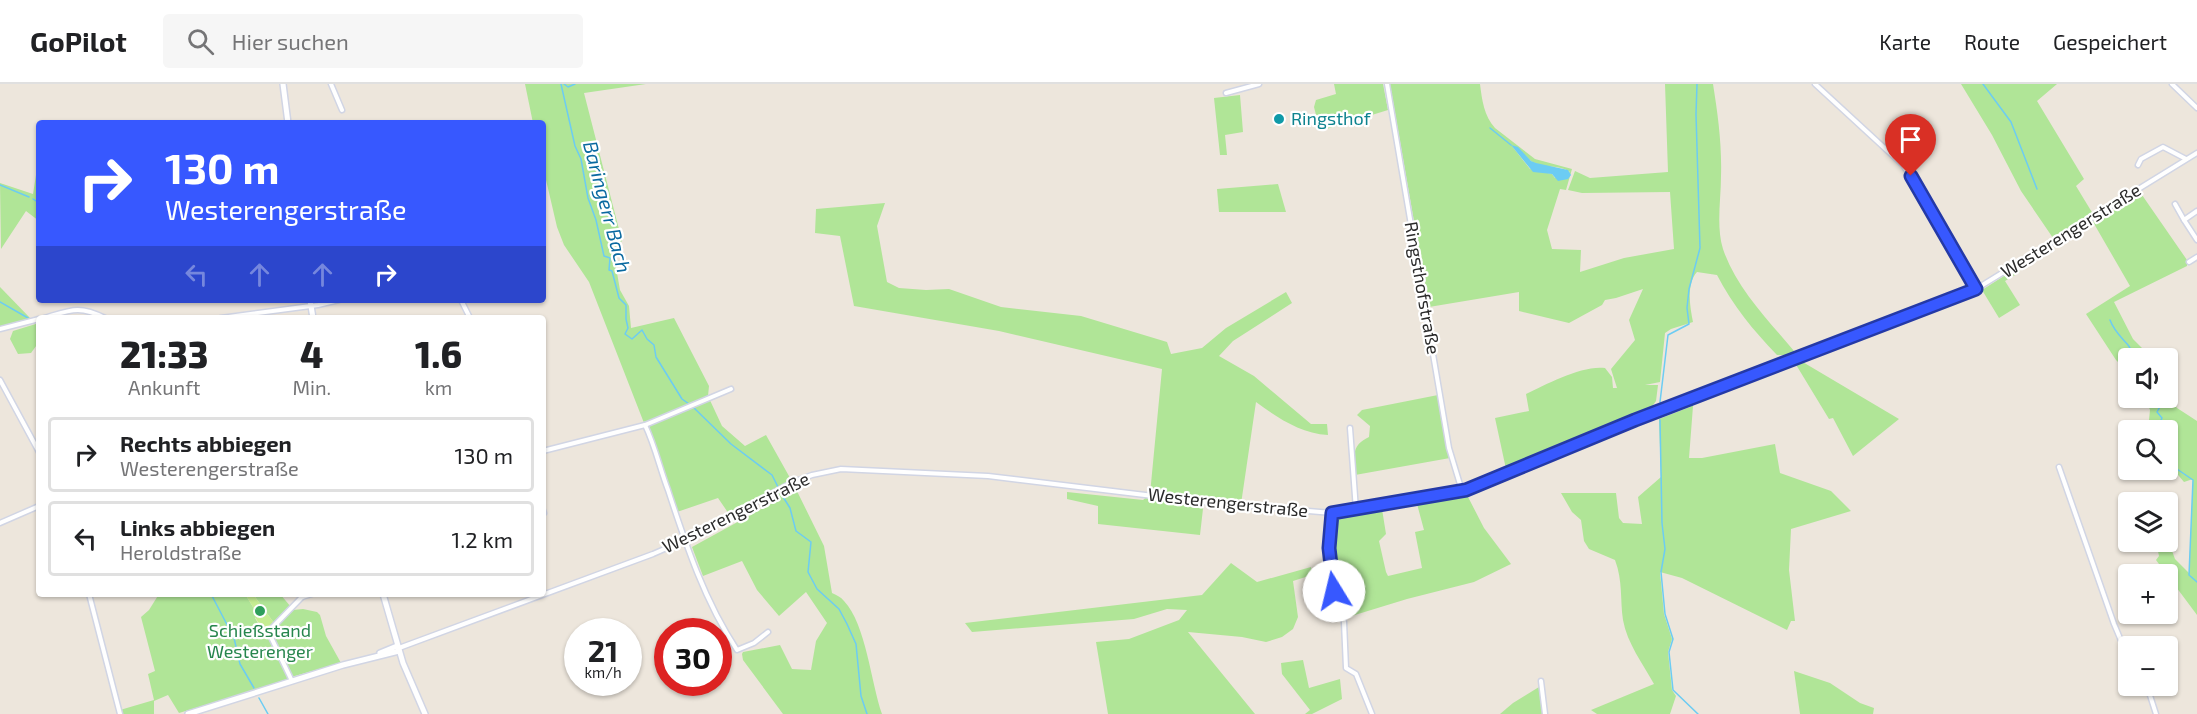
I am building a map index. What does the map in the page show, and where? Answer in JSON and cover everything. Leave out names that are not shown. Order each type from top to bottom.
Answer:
[{"type":"street","points":[[283,84],[288,120]]},
{"type":"street","points":[[331,84],[342,110]]},
{"type":"street","points":[[1226,93],[1259,84]]},
{"type":"street","name":"Ringsthofstraße","points":[[1387,84],[1449,448],[1462,491]]},
{"type":"street","points":[[1815,84],[1903,165],[1919,188],[1976,289]]},
{"type":"street","points":[[2172,84],[2197,108]]},
{"type":"street","points":[[2138,165],[2141,159],[2163,147],[2186,159]]},
{"type":"street","name":"Westerengerstraße","points":[[546,594],[685,540],[812,475],[841,469],[988,476],[1213,503],[1332,513],[1462,491],[1635,420],[1976,289],[2197,153]]},
{"type":"street","points":[[2175,204],[2197,240]]},
{"type":"street","points":[[2184,220],[2197,211]]},
{"type":"street","points":[[2189,262],[2197,257]]},
{"type":"street","points":[[238,315],[310,303]]},
{"type":"street","points":[[56,315],[79,309],[89,310],[99,315]]},
{"type":"street","points":[[0,329],[36,321]]},
{"type":"street","points":[[0,380],[36,446]]},
{"type":"street","points":[[546,450],[645,425],[731,388]]},
{"type":"street","points":[[645,425],[700,579],[728,636],[737,650],[754,643],[768,632]]},
{"type":"street","points":[[1350,428],[1356,510]]},
{"type":"street","points":[[2060,467],[2119,636]]},
{"type":"street","points":[[0,523],[36,507]]},
{"type":"street","points":[[1332,513],[1330,566],[1334,591],[1344,622],[1346,668],[1356,674],[1372,714]]},
{"type":"street","points":[[90,597],[120,714]]},
{"type":"street","points":[[292,681],[269,633],[300,597]]},
{"type":"street","points":[[383,597],[398,648],[424,714]]},
{"type":"street","name":"Westerengerstraße","points":[[188,714],[372,657],[537,597]]},
{"type":"street","points":[[1542,681],[1545,714]]},
{"type":"street","points":[[2150,696],[2156,714]]},
{"type":"green space","points":[[525,84],[646,84],[584,93],[622,241],[613,250],[620,290],[629,306],[631,328],[674,318],[709,386],[708,396],[722,426],[745,446],[766,435],[824,546],[832,593],[844,601],[858,624],[882,714],[783,714],[743,660],[743,652],[780,645],[792,669],[811,670],[816,641],[827,623],[806,592],[779,616],[757,590],[742,561],[703,576],[692,547],[776,501],[776,488],[729,514],[718,498],[677,512],[648,424],[666,416],[664,414],[644,423],[589,282],[564,245],[557,227],[546,180],[546,120],[532,120]]},
{"type":"green space","points":[[1334,84],[1383,84],[1388,110],[1320,131],[1314,107],[1316,100],[1336,94]]},
{"type":"green space","points":[[1390,84],[1480,84],[1486,113],[1495,128],[1535,159],[1572,169],[1566,190],[1560,189],[1547,230],[1552,249],[1581,250],[1580,272],[1624,258],[1674,249],[1670,192],[1582,193],[1568,190],[1575,171],[1590,178],[1668,172],[1665,84],[1713,84],[1720,141],[1719,222],[1723,249],[1745,291],[1794,351],[1791,355],[1777,355],[1744,317],[1717,275],[1697,272],[1690,289],[1693,322],[1665,333],[1660,382],[1645,385],[1658,385],[1656,401],[1651,408],[1506,469],[1495,418],[1529,411],[1526,394],[1586,369],[1605,368],[1612,377],[1613,388],[1617,388],[1611,369],[1635,340],[1629,320],[1643,289],[1605,300],[1602,305],[1569,323],[1519,311],[1519,292],[1429,307]],"holes":[[[1512,146],[1531,161],[1570,172],[1555,178],[1552,174],[1530,169]]]},
{"type":"green space","points":[[1961,84],[2057,84],[2037,101],[2084,179],[2076,186],[2093,214],[2053,238],[2021,191],[1992,135]]},
{"type":"green space","points":[[1240,95],[1243,132],[1225,135],[1227,155],[1220,155],[1214,98]]},
{"type":"green space","points":[[36,175],[36,219],[26,211],[1,249],[0,183],[33,194]]},
{"type":"green space","points":[[1278,184],[1286,212],[1219,212],[1217,189]]},
{"type":"green space","points":[[2142,195],[2187,260],[2187,266],[2114,302],[2133,339],[2142,348],[2118,348],[2118,362],[2086,314],[2130,286],[2093,222]]},
{"type":"green space","points":[[885,203],[877,226],[887,282],[899,288],[949,289],[1001,307],[1081,316],[1167,342],[1171,354],[1202,348],[1226,328],[1286,292],[1292,303],[1233,341],[1219,356],[1254,376],[1311,424],[1327,424],[1328,435],[1299,428],[1256,402],[1241,504],[1204,500],[1200,535],[1098,524],[1098,506],[1067,499],[1067,492],[1143,500],[1150,494],[1162,369],[999,331],[854,306],[840,236],[815,233],[816,209]]},
{"type":"green space","points":[[2018,267],[2020,272],[2005,281],[2020,305],[1999,318],[1982,290]]},
{"type":"green space","points":[[0,287],[31,319],[0,327]]},
{"type":"green space","points":[[36,324],[36,346],[31,353],[18,354],[10,339],[13,331]]},
{"type":"green space","points":[[1801,361],[1899,419],[1853,456],[1833,418],[1829,419],[1795,363]]},
{"type":"green space","points":[[1438,395],[1450,458],[1355,475],[1356,448],[1369,437],[1370,426],[1357,415],[1362,410]]},
{"type":"green space","points":[[1692,403],[1689,458],[1702,458],[1775,444],[1780,473],[1831,491],[1851,511],[1791,529],[1789,570],[1795,621],[1791,621],[1787,630],[1682,578],[1660,572],[1664,614],[1672,639],[1668,652],[1672,690],[1676,696],[1670,714],[1597,714],[1591,710],[1654,684],[1625,629],[1619,575],[1615,560],[1589,549],[1584,541],[1581,520],[1572,512],[1561,493],[1616,493],[1619,518],[1623,523],[1642,524],[1638,497],[1661,477],[1659,419],[1690,407]]},
{"type":"green space","points":[[2149,408],[2177,408],[2197,421],[2197,615],[2178,590],[2178,564],[2159,564],[2156,560],[2159,556],[2158,552],[2172,552],[2175,559],[2189,573],[2193,479],[2184,482],[2178,475],[2178,420],[2149,420]]},
{"type":"green space","points":[[1467,495],[1484,528],[1511,564],[1474,582],[1345,618],[1332,568],[1334,517],[1382,509],[1386,534],[1379,541],[1388,576],[1422,568],[1415,532],[1424,530],[1417,504]]},
{"type":"green space","points":[[1231,563],[1257,582],[1311,567],[1312,575],[1293,581],[1298,617],[1293,629],[1282,637],[1266,642],[1242,637],[1188,632],[1255,714],[1108,714],[1096,642],[1129,639],[1179,620],[1187,610],[1167,609],[1134,619],[972,632],[965,623],[1202,595]]},
{"type":"green space","points":[[157,597],[247,597],[258,615],[255,618],[265,634],[268,634],[289,680],[179,713],[168,695],[154,701],[154,714],[121,714],[120,710],[154,700],[148,674],[155,671],[141,617],[149,610]]},
{"type":"green space","name":"Schießstand Westerenger","points":[[247,597],[255,597],[274,623],[264,632],[255,617],[258,615]]},
{"type":"green space","points":[[255,597],[283,597],[291,607],[274,623]]},
{"type":"green space","points":[[303,609],[317,612],[320,615],[326,636],[341,663],[291,677],[272,632],[293,610]]},
{"type":"green space","points":[[1303,660],[1309,688],[1340,679],[1342,699],[1312,714],[1305,714],[1310,710],[1282,674],[1281,663]]},
{"type":"green space","points":[[1794,671],[1830,683],[1860,703],[1874,708],[1873,714],[1800,714]]},
{"type":"green space","points":[[1539,687],[1543,714],[1500,714],[1513,703]]},
{"type":"water","points":[[1511,145],[1518,147],[1531,161],[1568,170],[1571,175],[1568,179],[1558,181],[1552,174],[1533,172]]},
{"type":"waterway","name":"Baringerr Bach","points":[[561,84],[604,256],[610,258],[609,270],[612,271],[619,298],[626,305],[628,328],[625,334],[632,339],[642,330],[654,345],[656,357],[682,399],[689,404]]},
{"type":"waterway","points":[[564,84],[568,87],[575,84]]},
{"type":"waterway","points":[[1660,402],[1668,335],[1689,324],[1687,308],[1689,289],[1700,248],[1697,84]]},
{"type":"waterway","points":[[1983,84],[2011,122],[2037,189]]},
{"type":"waterway","points":[[1490,128],[1511,145]]},
{"type":"waterway","points":[[0,185],[29,197]]},
{"type":"waterway","points":[[0,302],[28,318]]},
{"type":"waterway","points":[[2110,320],[2130,348]]},
{"type":"waterway","points":[[693,407],[731,444],[772,475],[778,487]]},
{"type":"waterway","points":[[2159,408],[2157,412],[2161,420]]},
{"type":"waterway","points":[[1660,420],[1662,523],[1665,549],[1661,572],[1665,614],[1673,639],[1669,652],[1673,690],[1698,714]]},
{"type":"waterway","points":[[2178,470],[2193,480],[2189,575],[2197,582]]},
{"type":"waterway","points":[[780,492],[790,508],[796,531],[811,542],[808,572],[817,589],[839,609],[856,644],[861,696],[867,714]]},
{"type":"waterway","points":[[213,597],[234,638],[240,664],[254,688]]},
{"type":"waterway","points":[[259,698],[268,714]]},
{"type":"place","name":"Ringsthof","points":[[1279,119]]},
{"type":"place","name":"Schießstand Westerenger","points":[[260,611]]},
{"type":"route","points":[[1334,591],[1329,548],[1332,513],[1466,490],[1635,420],[1976,289],[1911,176]]}]
